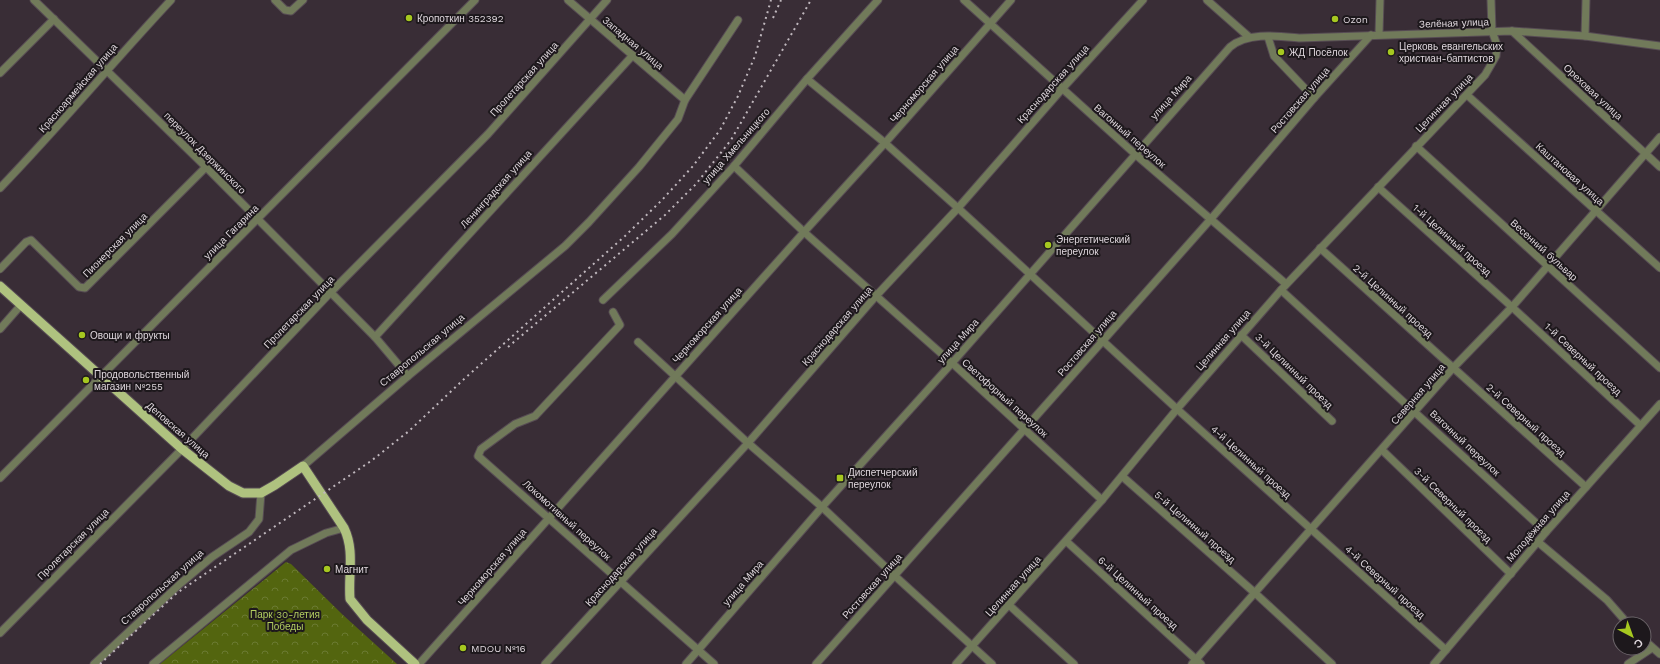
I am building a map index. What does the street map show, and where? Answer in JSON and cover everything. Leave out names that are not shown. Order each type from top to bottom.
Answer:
[{"type":"main road","name":"Деповская улица","points":[[0,286],[182,449],[229,486],[243,493],[261,493]]},
{"type":"main road","name":"Ставропольская улица","points":[[261,493],[303,466]]},
{"type":"main road","points":[[303,466],[348,536],[351,549],[350,599],[367,620],[415,664]]},
{"type":"street","name":"переулок Дзержинского","points":[[34,0],[258,219],[375,337],[408,376]]},
{"type":"street","name":"Красноармейская улица","points":[[0,188],[41,146],[106,70],[171,0]]},
{"type":"street","points":[[275,0],[286,10],[291,11],[303,0]]},
{"type":"street","name":"улица Гагарина","points":[[0,478],[475,0]]},
{"type":"street","name":"Западная улица","points":[[568,0],[685,100]]},
{"type":"street","name":"Пролетарская улица","points":[[0,633],[182,449],[330,293],[488,134],[591,20],[607,0]]},
{"type":"street","name":"улица Хмельницкого","points":[[603,300],[672,234],[734,166],[807,79],[878,0]]},
{"type":"street","name":"Вагонный переулок","points":[[964,0],[1135,154],[1286,284]]},
{"type":"street","name":"Черноморская улица","points":[[419,664],[1011,0]]},
{"type":"street","name":"Краснодарская улица","points":[[545,664],[622,582],[748,443],[875,297],[958,208],[1062,89],[1143,0]]},
{"type":"street","points":[[1207,0],[1249,37]]},
{"type":"street","points":[[1379,34],[1380,0]]},
{"type":"street","name":"Целинная улица","points":[[956,664],[1123,476],[1177,409],[1286,284],[1485,75],[1496,56],[1497,45],[1492,31],[1491,0]]},
{"type":"street","points":[[1585,36],[1586,0]]},
{"type":"street","points":[[0,74],[54,19]]},
{"type":"street","name":"Ставропольская улица","points":[[303,466],[408,376],[562,248],[587,224],[639,167],[678,119],[685,100],[738,20]]},
{"type":"street","name":"Зелёная улица","points":[[1249,37],[1299,38],[1379,34],[1431,35],[1512,31],[1585,36],[1660,46]]},
{"type":"street","name":"Ореховая улица","points":[[1512,31],[1660,167]]},
{"type":"street","name":"Ростовская улица","points":[[816,664],[1210,220],[1314,98],[1371,35]]},
{"type":"street","name":"улица Мира","points":[[686,664],[822,507],[952,363],[1230,47],[1236,41],[1249,37]]},
{"type":"street","points":[[1268,37],[1274,56],[1314,98]]},
{"type":"street","name":"Ленинградская улица","points":[[375,337],[633,55]]},
{"type":"street","points":[[807,79],[885,143],[958,208],[1177,409]]},
{"type":"street","name":"Каштановая улица","points":[[1467,95],[1660,268]]},
{"type":"street","name":"Северная улица","points":[[1196,663],[1255,593],[1416,412],[1453,368],[1512,307],[1660,137]]},
{"type":"street","name":"Весенний бульвар","points":[[1416,146],[1660,368]]},
{"type":"street","name":"Светофорный переулок","points":[[734,166],[875,297],[952,363],[1102,500]]},
{"type":"street","name":"Пионерская улица","points":[[0,269],[26,242],[31,240],[80,287],[84,288],[90,284],[206,167]]},
{"type":"street","name":"1-й Целинный проезд","points":[[1378,187],[1512,307]]},
{"type":"street","name":"2-й Целинный проезд","points":[[1320,248],[1453,368]]},
{"type":"street","name":"Вагонный переулок","points":[[1281,290],[1546,532]]},
{"type":"street","points":[[0,329],[21,305]]},
{"type":"street","name":"1-й Северный проезд","points":[[1512,307],[1640,425]]},
{"type":"street","name":"Локомотивный переулок","points":[[613,312],[620,325],[535,416],[515,424],[481,449],[478,456],[714,664]]},
{"type":"street","name":"3-й Целинный проезд","points":[[1242,335],[1332,421]]},
{"type":"street","points":[[638,342],[748,443],[822,507],[992,664]]},
{"type":"street","name":"2-й Северный проезд","points":[[1453,368],[1586,488]]},
{"type":"street","name":"Молодёжная улица","points":[[1434,664],[1546,532],[1660,404]]},
{"type":"street","name":"4-й Целинный проезд","points":[[1177,409],[1311,529]]},
{"type":"street","name":"3-й Северный проезд","points":[[1382,450],[1511,574]]},
{"type":"street","name":"5-й Целинный проезд","points":[[1123,476],[1255,593],[1332,664]]},
{"type":"street","name":"Ставропольская улица","points":[[94,664],[191,574],[212,557],[249,532],[259,519],[261,493]]},
{"type":"street","points":[[153,664],[291,550],[326,533],[344,528]]},
{"type":"street","name":"4-й Северный проезд","points":[[1311,529],[1446,650]]},
{"type":"street","name":"6-й Целинный проезд","points":[[1066,541],[1196,663]]},
{"type":"street","points":[[1538,542],[1607,600],[1621,616]]},
{"type":"street","points":[[1009,606],[1074,664]]},
{"type":"street","points":[[1652,648],[1660,654]]},
{"type":"street","points":[[1628,664],[1640,656]]},
{"type":"green space","name":"Парк 30-летия Победы","points":[[286,562],[291,564],[343,615],[397,664],[160,664]]},
{"type":"railway","points":[[100,664],[177,593],[371,461],[409,431],[463,380],[625,236],[662,200],[693,166],[720,130],[738,96],[755,56],[771,0]]},
{"type":"railway","points":[[773,18],[781,0]]},
{"type":"railway","points":[[508,347],[665,215],[696,184],[731,140],[811,0]]},
{"type":"place","name":"Кропоткин 352392","points":[[409,18]]},
{"type":"place","name":"Ozon","points":[[1335,19]]},
{"type":"place","name":"ЖД Посёлок","points":[[1281,52]]},
{"type":"place","name":"Церковь евангельских христиан-баптистов","points":[[1391,52]]},
{"type":"place","name":"Энергетический переулок","points":[[1048,245]]},
{"type":"place","name":"Овощи и фрукты","points":[[82,335]]},
{"type":"place","name":"Продовольственный магазин №255","points":[[86,380]]},
{"type":"place","name":"Диспетчерский переулок","points":[[840,478]]},
{"type":"place","name":"Магнит","points":[[327,569]]},
{"type":"place","name":"MDOU №16","points":[[463,648]]}]
